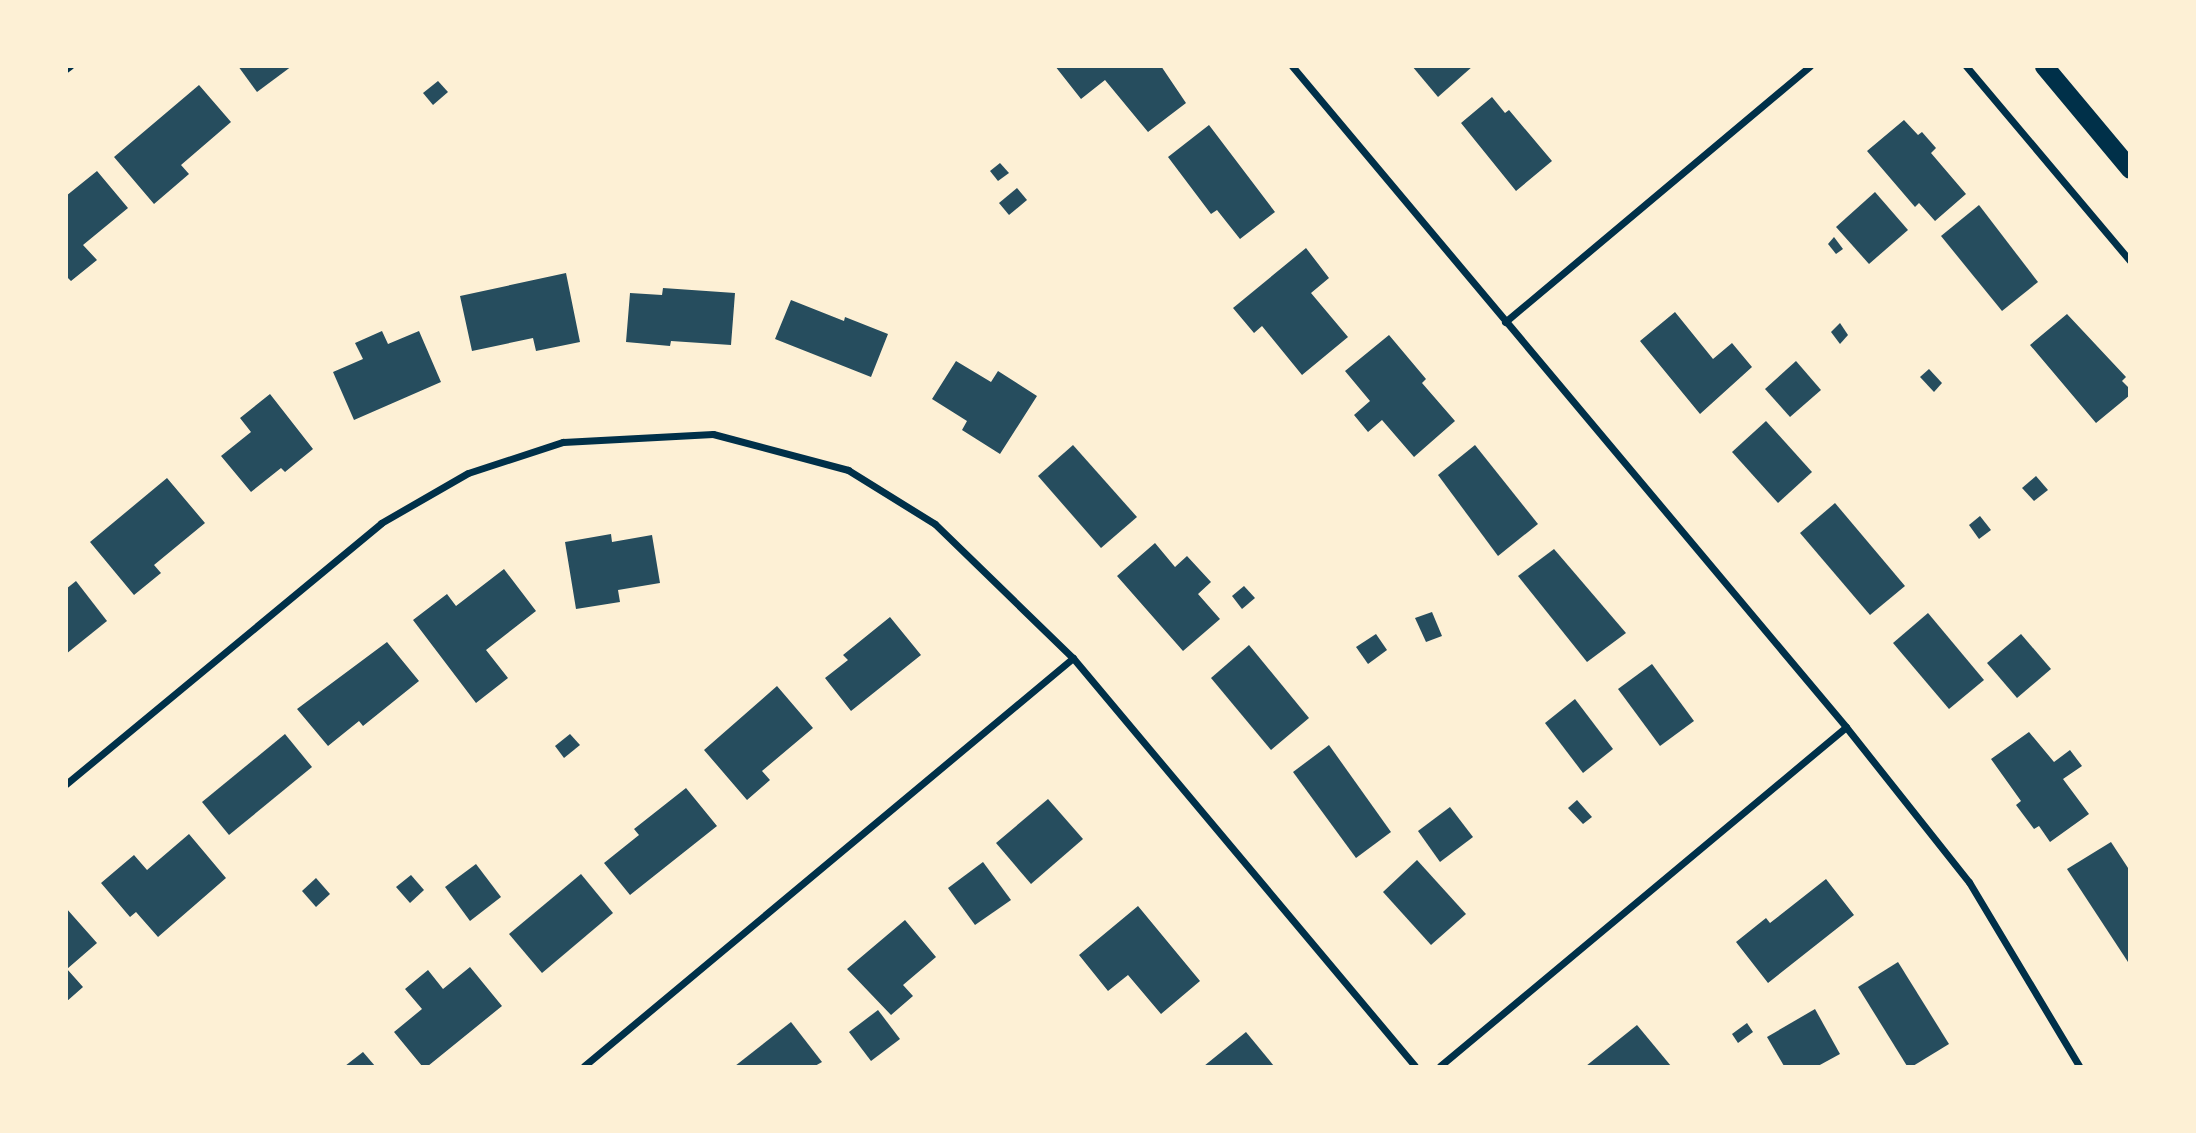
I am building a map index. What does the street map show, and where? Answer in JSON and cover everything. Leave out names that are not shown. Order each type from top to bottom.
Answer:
[{"type":"highway","points":[[2044,66],[2130,169]]},
{"type":"street","points":[[1292,66],[1846,727],[1969,882],[2079,1066]]},
{"type":"street","points":[[1505,322],[1810,66]]},
{"type":"street","points":[[1966,66],[2130,261]]},
{"type":"street","points":[[66,784],[381,523],[467,473],[563,442],[713,434],[848,470],[935,524],[1073,658],[1415,1066]]},
{"type":"street","points":[[584,1066],[1073,658]]},
{"type":"street","points":[[1440,1066],[1846,727]]},
{"type":"building","points":[[238,66],[292,66],[257,92]]},
{"type":"building","points":[[1055,66],[1161,66],[1186,103],[1148,132],[1105,80],[1081,99]]},
{"type":"building","points":[[1412,66],[1473,66],[1438,97]]},
{"type":"building","points":[[438,81],[448,92],[433,105],[423,93]]},
{"type":"building","points":[[199,85],[231,122],[181,165],[189,174],[154,204],[114,157]]},
{"type":"building","points":[[1492,97],[1505,113],[1509,110],[1552,161],[1516,191],[1461,123]]},
{"type":"building","points":[[1904,120],[1918,135],[1922,132],[1936,148],[1931,153],[1966,194],[1935,221],[1919,203],[1915,207],[1867,151]]},
{"type":"building","points":[[1209,125],[1275,212],[1240,239],[1217,210],[1211,214],[1168,157]]},
{"type":"building","points":[[1000,163],[1009,173],[998,181],[990,171]]},
{"type":"building","points":[[97,171],[128,208],[83,245],[97,260],[71,281],[66,276],[66,196]]},
{"type":"building","points":[[1017,188],[1027,200],[1009,215],[999,203]]},
{"type":"building","points":[[1875,192],[1908,230],[1869,264],[1836,227]]},
{"type":"building","points":[[1979,205],[2038,282],[2002,311],[1941,236]]},
{"type":"building","points":[[1834,237],[1843,249],[1836,254],[1828,244]]},
{"type":"building","points":[[1306,248],[1329,278],[1311,293],[1348,337],[1302,375],[1262,326],[1254,333],[1233,308]]},
{"type":"building","points":[[566,273],[580,342],[536,351],[533,338],[472,351],[460,296]]},
{"type":"building","points":[[663,288],[735,293],[731,345],[671,341],[670,346],[626,342],[630,293],[662,295]]},
{"type":"building","points":[[791,300],[844,321],[845,317],[888,334],[871,377],[775,339]]},
{"type":"building","points":[[1675,312],[1713,359],[1732,343],[1752,367],[1700,414],[1640,341]]},
{"type":"building","points":[[2067,314],[2126,377],[2122,381],[2130,389],[2130,395],[2096,423],[2030,345]]},
{"type":"building","points":[[1840,323],[1848,335],[1840,344],[1831,332]]},
{"type":"building","points":[[382,331],[388,344],[419,331],[441,382],[354,420],[333,372],[363,359],[355,343]]},
{"type":"building","points":[[1389,335],[1426,379],[1422,383],[1455,421],[1414,457],[1382,420],[1368,432],[1354,415],[1370,401],[1345,371]]},
{"type":"building","points":[[956,361],[991,382],[998,371],[1037,396],[1000,454],[962,430],[967,421],[932,399]]},
{"type":"building","points":[[1796,361],[1821,390],[1790,417],[1765,389]]},
{"type":"building","points":[[1929,369],[1942,383],[1934,392],[1920,377]]},
{"type":"building","points":[[270,394],[313,449],[285,472],[281,468],[251,492],[221,456],[251,432],[240,418]]},
{"type":"building","points":[[1766,421],[1812,472],[1778,503],[1732,452]]},
{"type":"building","points":[[1073,445],[1137,517],[1101,548],[1038,476]]},
{"type":"building","points":[[1475,445],[1538,524],[1498,556],[1438,475]]},
{"type":"building","points":[[2036,476],[2048,490],[2034,501],[2022,488]]},
{"type":"building","points":[[167,478],[205,523],[154,565],[161,573],[134,595],[90,542]]},
{"type":"building","points":[[1835,503],[1905,586],[1870,615],[1800,533]]},
{"type":"building","points":[[1980,516],[1991,530],[1979,539],[1969,525]]},
{"type":"building","points":[[611,534],[612,542],[652,535],[660,583],[618,590],[620,602],[576,609],[565,542]]},
{"type":"building","points":[[1155,543],[1175,567],[1187,556],[1211,582],[1198,594],[1220,619],[1183,651],[1117,576]]},
{"type":"building","points":[[1554,549],[1626,633],[1587,662],[1518,576]]},
{"type":"building","points":[[504,569],[536,611],[486,650],[508,678],[476,703],[413,620],[447,594],[456,606]]},
{"type":"building","points":[[76,581],[107,621],[66,654],[66,589]]},
{"type":"building","points":[[1244,586],[1255,598],[1242,609],[1232,596]]},
{"type":"building","points":[[1432,612],[1442,636],[1426,642],[1415,618]]},
{"type":"building","points":[[1928,613],[1984,680],[1949,709],[1893,643]]},
{"type":"building","points":[[890,617],[921,655],[851,711],[825,678],[848,660],[843,655]]},
{"type":"building","points":[[1376,634],[1387,650],[1368,664],[1356,647]]},
{"type":"building","points":[[2021,634],[2051,669],[2017,698],[1987,663]]},
{"type":"building","points":[[387,642],[419,681],[363,726],[359,721],[328,746],[297,709]]},
{"type":"building","points":[[1249,645],[1309,718],[1271,750],[1211,678]]},
{"type":"building","points":[[1652,664],[1694,721],[1660,746],[1618,689]]},
{"type":"building","points":[[777,686],[813,728],[762,771],[770,780],[747,800],[704,750]]},
{"type":"building","points":[[1575,699],[1613,749],[1583,773],[1545,723]]},
{"type":"building","points":[[2029,732],[2054,762],[2070,750],[2082,766],[2063,779],[2089,814],[2050,842],[2039,826],[2034,829],[2016,805],[2021,801],[1991,759]]},
{"type":"building","points":[[285,734],[312,767],[229,835],[202,802]]},
{"type":"building","points":[[570,734],[580,745],[564,758],[555,746]]},
{"type":"building","points":[[1329,745],[1391,832],[1356,858],[1293,772]]},
{"type":"building","points":[[686,788],[717,826],[630,895],[604,863],[639,835],[634,829]]},
{"type":"building","points":[[1048,799],[1083,839],[1031,884],[996,843]]},
{"type":"building","points":[[1577,800],[1592,817],[1583,824],[1568,808]]},
{"type":"building","points":[[1450,807],[1473,837],[1440,862],[1418,831]]},
{"type":"building","points":[[189,834],[226,878],[158,937],[136,912],[130,917],[101,883],[134,855],[147,870]]},
{"type":"building","points":[[2111,842],[2130,871],[2128,962],[2067,869]]},
{"type":"building","points":[[1417,860],[1466,914],[1431,945],[1383,892]]},
{"type":"building","points":[[983,862],[1011,900],[975,925],[948,888]]},
{"type":"building","points":[[476,864],[501,897],[470,921],[445,887]]},
{"type":"building","points":[[581,874],[613,913],[542,973],[509,934]]},
{"type":"building","points":[[411,875],[424,890],[410,903],[396,887]]},
{"type":"building","points":[[316,878],[330,894],[316,907],[302,891]]},
{"type":"building","points":[[1826,879],[1854,915],[1768,983],[1736,942],[1766,918],[1770,923]]},
{"type":"building","points":[[1138,906],[1200,981],[1161,1014],[1128,975],[1108,991],[1079,955]]},
{"type":"building","points":[[66,908],[97,943],[67,969],[83,987],[66,1002]]},
{"type":"building","points":[[905,920],[936,957],[903,985],[913,996],[891,1015],[847,969]]},
{"type":"building","points":[[1898,962],[1949,1044],[1913,1066],[1907,1066],[1858,987]]},
{"type":"building","points":[[470,967],[502,1006],[428,1066],[422,1066],[394,1032],[422,1009],[405,989],[428,970],[443,989]]},
{"type":"building","points":[[1815,1009],[1840,1054],[1818,1066],[1784,1066],[1767,1037]]},
{"type":"building","points":[[878,1010],[900,1039],[871,1061],[849,1032]]},
{"type":"building","points":[[791,1022],[822,1062],[815,1066],[735,1066]]},
{"type":"building","points":[[1747,1023],[1753,1032],[1738,1043],[1732,1034]]},
{"type":"building","points":[[1637,1025],[1671,1066],[1586,1066]]},
{"type":"building","points":[[1246,1032],[1274,1066],[1204,1066]]},
{"type":"building","points":[[363,1052],[375,1066],[345,1066]]}]
